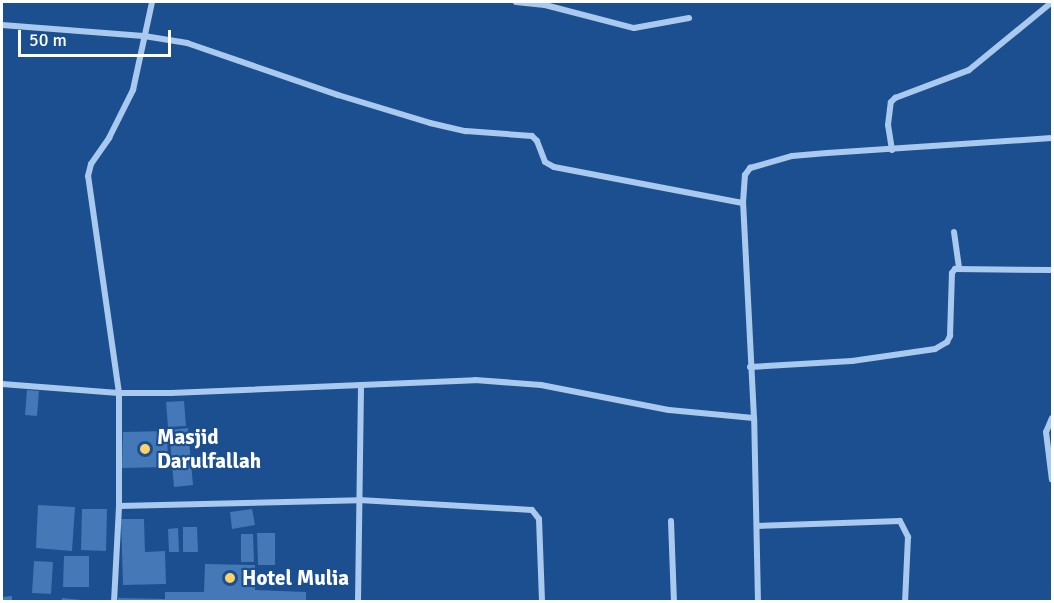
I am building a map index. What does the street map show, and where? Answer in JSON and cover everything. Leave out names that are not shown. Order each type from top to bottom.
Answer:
[{"type":"street","points":[[114,602],[119,506],[119,393],[88,176],[133,90],[152,2]]},
{"type":"street","points":[[516,2],[553,4],[634,28],[689,18]]},
{"type":"street","points":[[892,150],[888,125],[891,102],[895,98],[969,70],[1053,2]]},
{"type":"street","points":[[2,25],[144,36],[187,43],[338,95],[430,123],[466,130],[532,136],[537,141],[545,162],[554,167],[743,203]]},
{"type":"street","points":[[758,602],[754,418],[743,203],[745,176],[750,168],[757,164],[792,156],[1053,138]]},
{"type":"street","points":[[954,232],[959,268]]},
{"type":"street","points":[[750,367],[862,360],[942,346],[950,336],[952,273],[959,268],[1053,270]]},
{"type":"street","points":[[2,384],[119,393],[475,380],[541,385],[669,410],[754,418]]},
{"type":"street","points":[[358,602],[361,385]]},
{"type":"street","points":[[1053,418],[1046,432],[1053,480]]},
{"type":"street","points":[[119,506],[359,500],[535,511],[538,519],[542,602]]},
{"type":"street","points":[[671,521],[674,602]]},
{"type":"street","points":[[757,526],[900,521],[909,537],[905,602]]},
{"type":"building","points":[[27,390],[39,391],[37,416],[25,415]]},
{"type":"building","points":[[184,401],[186,426],[168,427],[166,402]]},
{"type":"building","points":[[188,428],[193,485],[174,487],[169,430]]},
{"type":"building","name":"Masjid Darulfallah","points":[[167,431],[168,467],[122,468],[123,432]]},
{"type":"building","points":[[38,505],[75,507],[72,551],[36,548]]},
{"type":"building","points":[[82,509],[107,509],[106,551],[81,550]]},
{"type":"building","points":[[252,509],[255,525],[232,529],[230,512]]},
{"type":"building","points":[[121,519],[144,519],[145,552],[165,551],[166,584],[123,585]]},
{"type":"building","points":[[183,527],[197,527],[198,552],[183,552]]},
{"type":"building","points":[[178,528],[179,552],[169,552],[168,529]]},
{"type":"building","points":[[257,533],[275,533],[275,565],[258,565]]},
{"type":"building","points":[[241,534],[253,534],[254,562],[241,562]]},
{"type":"building","points":[[64,556],[89,556],[89,587],[63,587]]},
{"type":"building","points":[[34,561],[53,562],[51,594],[32,593]]},
{"type":"building","name":"Hotel Mulia","points":[[205,564],[255,565],[255,590],[306,592],[306,602],[118,602],[118,598],[165,599],[165,592],[204,592]]},
{"type":"building","points":[[12,596],[12,602],[2,602],[2,597]]},
{"type":"building","points":[[62,598],[81,600],[81,602],[61,602]]},
{"type":"place","name":"Masjid Darulfallah","points":[[145,449]]},
{"type":"place","name":"Hotel Mulia","points":[[230,578]]}]
